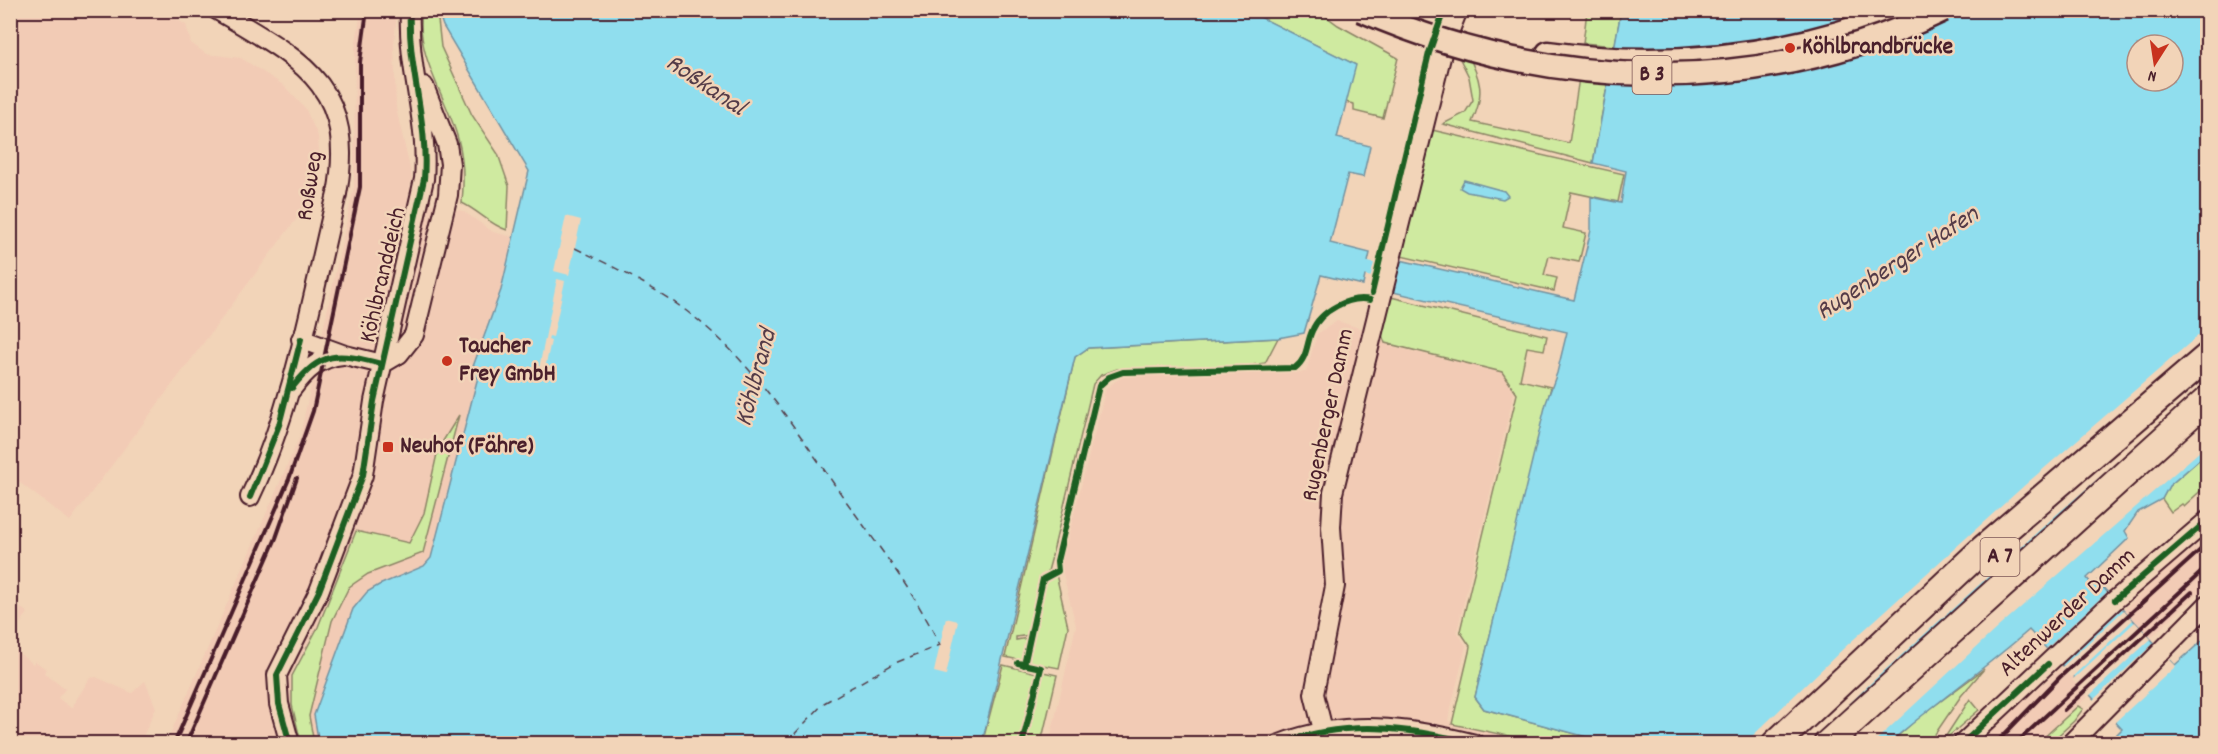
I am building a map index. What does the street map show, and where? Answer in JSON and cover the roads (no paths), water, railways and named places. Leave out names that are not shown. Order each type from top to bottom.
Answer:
[{"type":"highway","name":"A 7","points":[[1775,744],[1984,548],[2208,356]]},
{"type":"highway","name":"A 7","points":[[1796,744],[1868,674],[2208,373]]},
{"type":"highway","name":"A 7","points":[[1827,744],[2208,399]]},
{"type":"main road","name":"B 3","points":[[1361,10],[1449,44],[1507,59],[1592,73],[1649,75],[1725,72],[1791,62],[1874,39],[1943,10]]},
{"type":"main road","name":"B 3","points":[[1396,10],[1453,30],[1526,49],[1592,58],[1653,61],[1732,56],[1791,46],[1848,31],[1905,10]]},
{"type":"street","name":"Roßweg","points":[[217,10],[312,75],[332,103],[341,128],[342,157],[339,183],[302,339],[269,455],[250,497]]},
{"type":"street","name":"Köhlbranddeich","points":[[290,744],[279,704],[277,675],[304,624],[359,489],[382,364],[424,179],[424,138],[412,59],[410,10]]},
{"type":"street","name":"Rugenberger Damm","points":[[1323,730],[1314,694],[1335,586],[1331,527],[1333,493],[1444,45],[1458,10]]},
{"type":"street","name":"Köhlbranddeich","points":[[382,364],[399,354],[414,335],[448,195],[450,164],[447,144],[412,59]]},
{"type":"street","points":[[302,339],[345,355],[382,364]]},
{"type":"street","points":[[288,393],[313,366],[325,358],[345,355]]},
{"type":"street","name":"Altenwerder Damm","points":[[1962,744],[2115,600],[2208,519]]},
{"type":"street","points":[[2070,744],[2206,606]]},
{"type":"street","points":[[1280,744],[1323,730],[1353,727],[1401,728],[1475,744]]},
{"type":"water","points":[[438,11],[1248,11],[1356,65],[1337,138],[1370,146],[1363,177],[1348,174],[1330,243],[1370,253],[1363,285],[1321,275],[1304,333],[1278,338],[1088,348],[1075,357],[982,743],[319,744],[314,715],[353,609],[367,592],[424,566],[431,558],[478,377],[471,372],[501,290],[529,171],[443,26]]},
{"type":"water","name":"Rugenberger Hafen","points":[[1621,11],[2207,11],[2207,453],[2169,486],[2162,499],[2138,512],[2125,531],[2129,538],[2087,578],[2092,585],[2097,581],[2175,665],[2205,638],[2207,640],[2207,743],[2108,743],[2122,729],[2029,630],[1889,743],[1609,743],[1484,709],[1475,697],[1546,403],[1557,373],[1567,332],[1393,292],[1400,260],[1574,300],[1591,230],[1591,197],[1621,203],[1626,171],[1593,163]]},
{"type":"water","points":[[1464,180],[1504,191],[1508,196],[1503,199],[1467,192],[1460,188]]},
{"type":"waterway","points":[[1350,265],[1395,275]]},
{"type":"railway","points":[[174,744],[289,479],[313,411],[360,187],[360,62],[367,10]]},
{"type":"railway","points":[[186,744],[276,538],[297,478]]},
{"type":"railway","points":[[1995,744],[2060,677],[2208,543]]},
{"type":"railway","points":[[2015,744],[2208,566]]},
{"type":"railway","points":[[2064,710],[2192,592]]},
{"type":"place","name":"Köhlbrandbrücke","points":[[1790,48]]},
{"type":"place","name":"Taucher Frey GmbH","points":[[447,361]]},
{"type":"place","name":"Neuhof (Fähre)","points":[[388,447]]},
{"type":"water label","name":"Roßkanal","points":[[705,86]]},
{"type":"water label","name":"Köhlbrand","points":[[757,378]]}]
